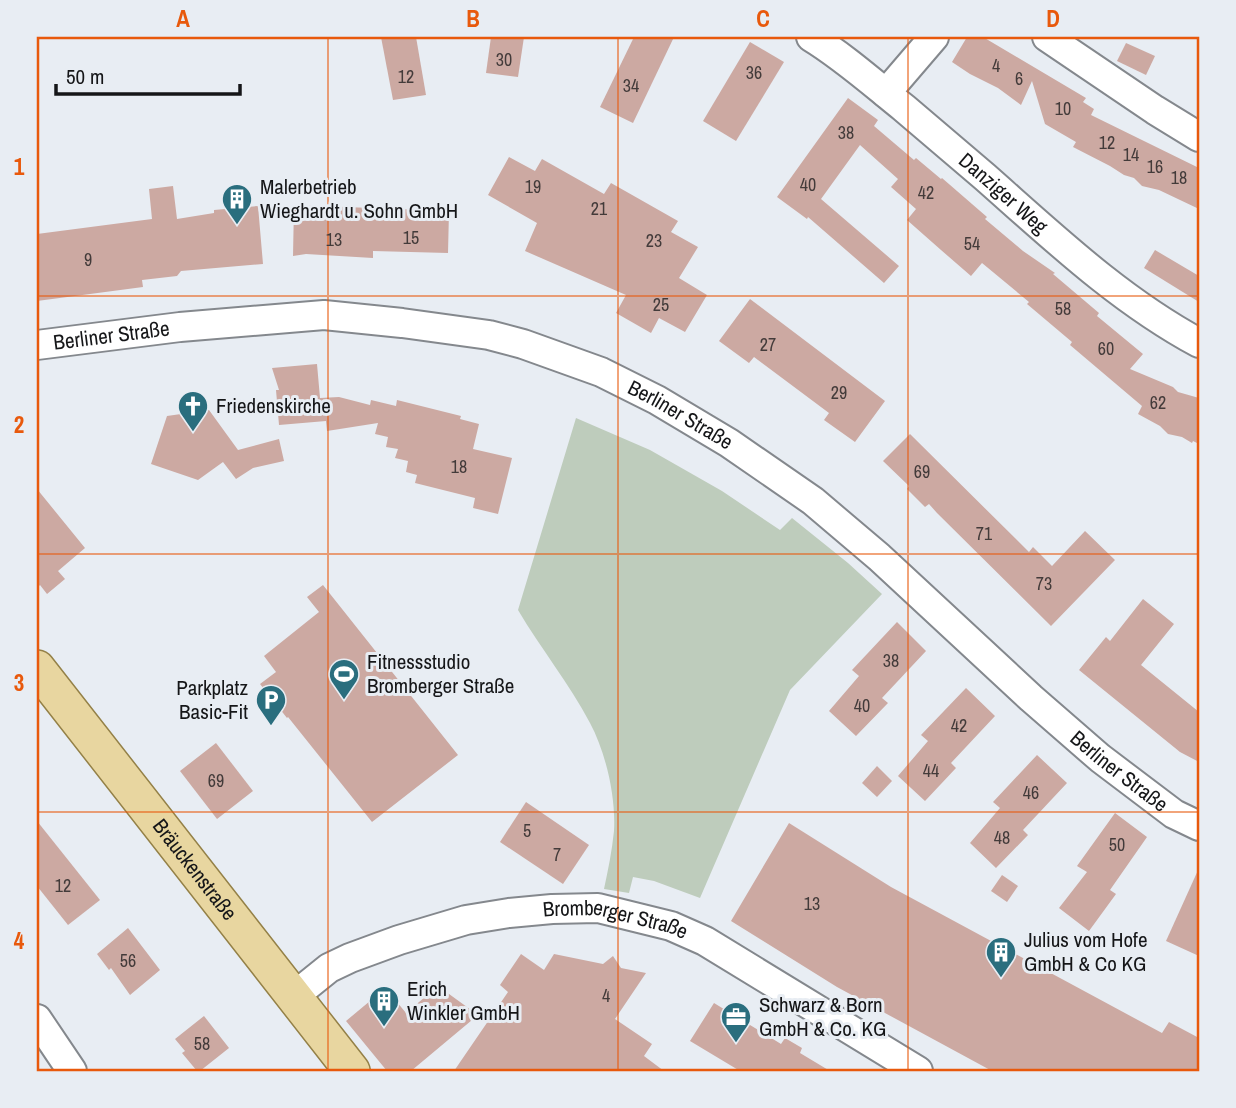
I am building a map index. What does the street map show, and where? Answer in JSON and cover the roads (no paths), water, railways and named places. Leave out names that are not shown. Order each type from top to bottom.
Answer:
[{"type":"main road","name":"Bräuckenstraße","points":[[37,668],[352,1071]]},
{"type":"street","name":"Danziger Weg","points":[[811,37],[886,93],[1032,221],[1118,290],[1172,328],[1199,343]]},
{"type":"street","points":[[886,93],[934,37]]},
{"type":"street","points":[[1047,37],[1199,137]]},
{"type":"street","name":"Berliner Straße","points":[[37,345],[180,327],[324,315],[489,335],[523,344],[601,372],[657,400],[729,443],[813,501],[879,557],[1100,758],[1174,814],[1199,826]]},
{"type":"street","name":"Bromberger Straße","points":[[293,997],[329,968],[351,958],[466,920],[552,909],[598,908],[671,926],[705,941],[918,1071]]},
{"type":"street","points":[[37,1018],[72,1071]]},
{"type":"place","name":"Malerbetrieb Wieghardt u. Sohn GmbH","points":[[237,226]]},
{"type":"place","name":"Friedenskirche","points":[[193,433]]},
{"type":"place","name":"Fitnessstudio Bromberger Straße","points":[[344,701]]},
{"type":"place","name":"Parkplatz Basic-Fit","points":[[271,727]]},
{"type":"place","name":"Julius vom Hofe GmbH & Co KG","points":[[1001,979]]},
{"type":"place","name":"Erich Winkler GmbH","points":[[384,1028]]},
{"type":"place","name":"Schwarz & Born GmbH & Co. KG","points":[[736,1044]]}]
